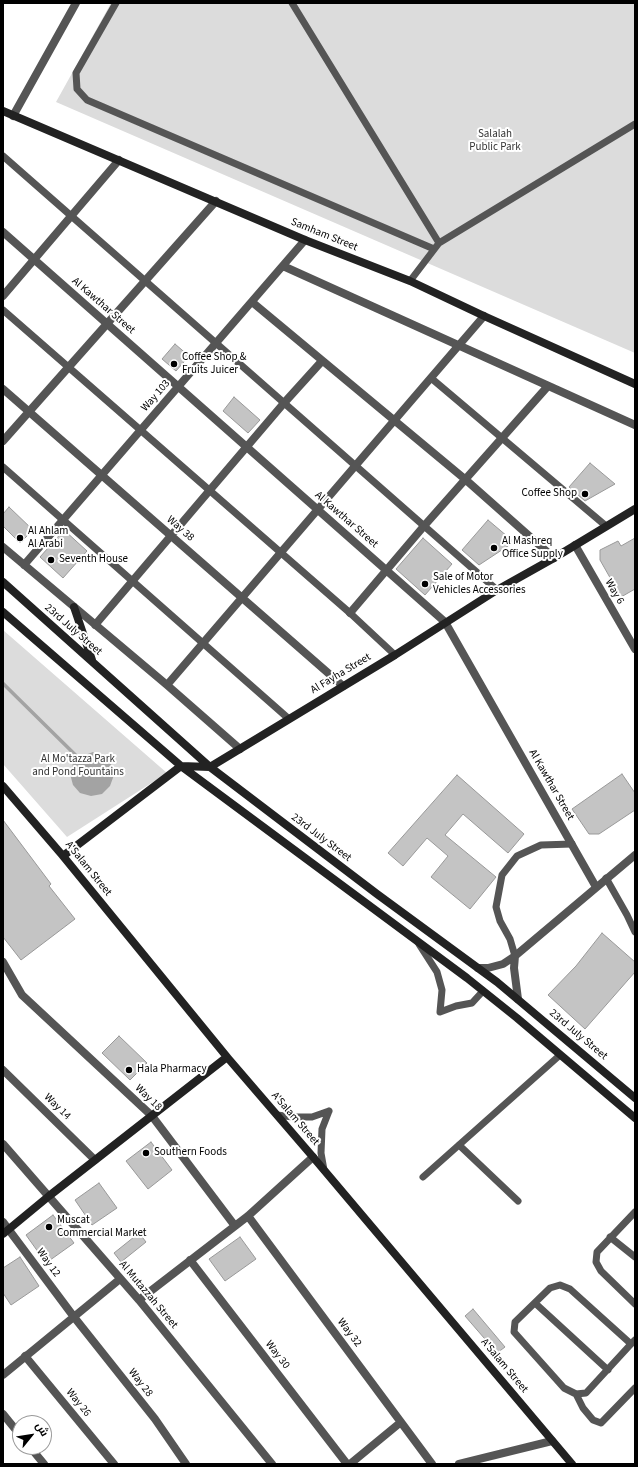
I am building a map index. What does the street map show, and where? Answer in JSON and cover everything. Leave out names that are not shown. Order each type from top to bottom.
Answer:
[{"type":"street","points":[[13,116],[76,3]]},
{"type":"street","name":"Samham Street","points":[[3,111],[305,240],[410,281],[635,384]]},
{"type":"street","points":[[3,296],[119,160]]},
{"type":"street","points":[[3,441],[216,201]]},
{"type":"street","name":"Al Kawthar Street","points":[[3,232],[445,622],[596,887]]},
{"type":"street","name":"Way 103","points":[[24,565],[305,240]]},
{"type":"street","points":[[283,266],[635,425]]},
{"type":"street","points":[[252,302],[466,480],[554,558]]},
{"type":"street","points":[[167,685],[484,316]]},
{"type":"street","points":[[95,625],[210,492],[284,403],[322,361]]},
{"type":"street","points":[[350,613],[424,526],[548,386]]},
{"type":"street","name":"Way 38","points":[[3,388],[343,686]]},
{"type":"street","name":"Al Fayha Street","points":[[210,767],[395,655],[497,590],[554,558],[635,509]]},
{"type":"street","name":"Way 6","points":[[575,545],[635,649]]},
{"type":"street","points":[[3,547],[167,685],[240,749]]},
{"type":"street","name":"23rd July Street","points":[[3,582],[210,767],[376,894],[518,999],[635,1098]]},
{"type":"street","points":[[74,607],[92,661]]},
{"type":"street","points":[[3,612],[181,766],[483,991],[635,1118]]},
{"type":"street","points":[[63,856],[181,766],[210,767]]},
{"type":"street","name":"A'Salam Street","points":[[3,786],[63,856],[227,1057],[572,1464]]},
{"type":"street","points":[[478,968],[488,968],[503,964],[515,956],[635,855]]},
{"type":"street","points":[[515,956],[514,968],[518,999]]},
{"type":"street","name":"Way 18","points":[[3,962],[22,995],[152,1116],[235,1226]]},
{"type":"street","points":[[6,1231],[227,1057]]},
{"type":"street","name":"Way 14","points":[[3,1070],[95,1160]]},
{"type":"street","name":"Al Mutazzah Street","points":[[3,1144],[139,1300],[272,1464]]},
{"type":"street","points":[[139,1300],[248,1216],[313,1157]]},
{"type":"street","name":"Way 32","points":[[248,1216],[432,1464]]},
{"type":"street","name":"Way 12","points":[[3,1222],[6,1231],[74,1317]]},
{"type":"street","name":"Way 30","points":[[190,1260],[347,1464]]},
{"type":"street","points":[[3,1375],[120,1279]]},
{"type":"street","name":"Way 28","points":[[74,1317],[154,1419],[186,1464]]},
{"type":"street","name":"Way 26","points":[[25,1356],[114,1464]]},
{"type":"street","points":[[3,1414],[12,1425]]},
{"type":"street","points":[[350,1464],[401,1422]]},
{"type":"street","points":[[459,1464],[552,1441]]},
{"type":"street","points":[[37,1455],[44,1464]]},
{"type":"lane","points":[[116,3],[76,73],[77,89],[87,100],[434,249]]},
{"type":"lane","points":[[292,3],[439,243]]},
{"type":"lane","points":[[410,281],[439,243],[635,124]]},
{"type":"lane","points":[[3,156],[497,590]]},
{"type":"lane","points":[[3,310],[350,613],[395,655]]},
{"type":"lane","points":[[431,378],[606,526]]},
{"type":"lane","points":[[3,467],[289,719]]},
{"type":"lane","points":[[515,956],[510,939],[500,921],[496,907],[502,875],[517,856],[541,845],[572,844]]},
{"type":"lane","points":[[606,878],[635,932]]},
{"type":"lane","points":[[417,941],[437,972],[442,990],[440,1012],[472,1002],[483,991]]},
{"type":"lane","points":[[423,1177],[560,1055]]},
{"type":"lane","points":[[277,1115],[294,1117],[312,1116],[329,1111],[322,1129],[321,1153],[324,1170]]},
{"type":"lane","points":[[459,1145],[518,1201]]},
{"type":"lane","points":[[635,1212],[597,1252],[596,1262],[601,1271],[635,1304]]},
{"type":"lane","points":[[610,1238],[635,1258]]},
{"type":"lane","points":[[560,1285],[570,1289],[633,1342],[586,1393],[576,1394],[564,1388],[514,1332],[515,1322],[535,1303],[550,1288],[560,1285]]},
{"type":"lane","points":[[535,1303],[608,1370]]},
{"type":"lane","points":[[576,1394],[583,1408],[592,1420],[601,1423],[635,1388]]},
{"type":"green space","name":"Salalah Public Park","points":[[111,3],[635,3],[635,353],[56,102]]},
{"type":"green space","name":"Al Mo'tazza Park and Pond Fountains","points":[[3,630],[167,773],[67,837],[3,764]]},
{"type":"shaded area","points":[[3,681],[80,757],[93,752],[103,756],[111,764],[114,775],[110,786],[102,794],[91,796],[80,793],[73,785],[70,774],[73,763],[77,759],[3,686]]},
{"type":"building","points":[[175,344],[189,356],[176,371],[162,359]]},
{"type":"building","points":[[234,397],[260,420],[248,433],[223,411]]},
{"type":"building","points":[[590,463],[615,484],[585,501],[569,487]]},
{"type":"building","points":[[9,507],[33,530],[20,543],[3,526],[3,514]]},
{"type":"building","points":[[488,520],[514,542],[479,565],[462,550]]},
{"type":"building","points":[[64,530],[87,551],[63,578],[40,557]]},
{"type":"building","points":[[423,538],[452,564],[425,595],[396,569]]},
{"type":"building","points":[[635,538],[635,589],[621,597],[600,560],[600,550],[618,541],[621,546]]},
{"type":"building","points":[[622,774],[635,793],[635,810],[599,834],[589,834],[572,809]]},
{"type":"building","points":[[457,775],[524,834],[508,853],[463,814],[445,835],[496,877],[470,909],[431,877],[448,856],[427,838],[403,866],[388,853]]},
{"type":"building","points":[[3,820],[51,884],[49,886],[75,919],[21,960],[3,937]]},
{"type":"building","points":[[602,933],[635,962],[635,972],[585,1029],[548,995],[576,966]]},
{"type":"building","points":[[119,1036],[147,1063],[130,1080],[102,1053]]},
{"type":"building","points":[[151,1142],[172,1170],[148,1189],[126,1161]]},
{"type":"building","points":[[99,1183],[117,1208],[92,1225],[75,1200]]},
{"type":"building","points":[[53,1215],[74,1243],[46,1263],[26,1235]]},
{"type":"building","points":[[139,1233],[146,1242],[121,1262],[114,1253]]},
{"type":"building","points":[[240,1237],[256,1259],[225,1281],[209,1259]]},
{"type":"building","points":[[20,1257],[39,1286],[11,1305],[3,1293],[3,1268]]},
{"type":"building","points":[[473,1309],[505,1347],[497,1353],[465,1316]]},
{"type":"place","name":"Coffee Shop & Fruits Juicer","points":[[174,364]]},
{"type":"place","name":"Coffee Shop","points":[[585,494]]},
{"type":"place","name":"Al Ahlam Al Arabi","points":[[20,538]]},
{"type":"place","name":"Al Mashreq Office Supply","points":[[494,548]]},
{"type":"place","name":"Seventh House","points":[[51,560]]},
{"type":"place","name":"Sale of Motor Vehicles Accessories","points":[[425,584]]},
{"type":"place","name":"Hala Pharmacy","points":[[129,1070]]},
{"type":"place","name":"Southern Foods","points":[[146,1153]]},
{"type":"place","name":"Muscat Commercial Market","points":[[49,1227]]}]
